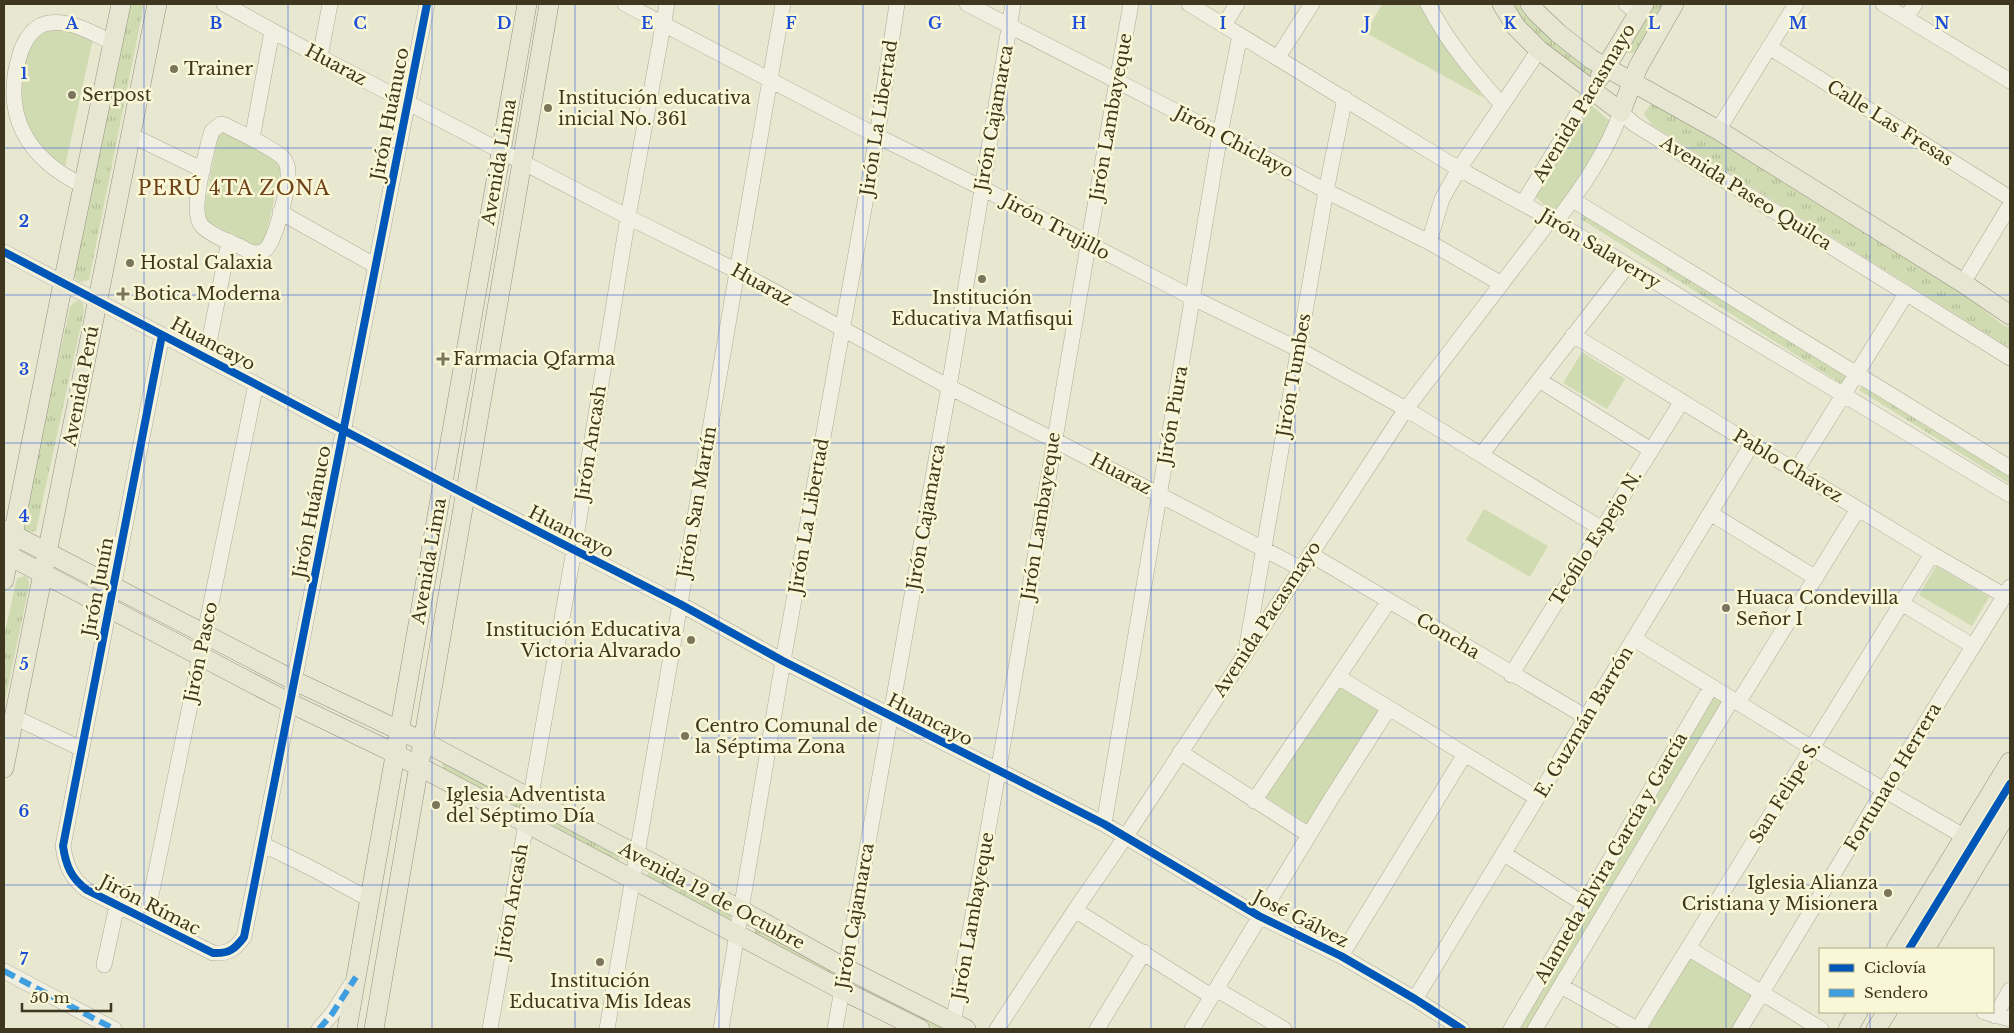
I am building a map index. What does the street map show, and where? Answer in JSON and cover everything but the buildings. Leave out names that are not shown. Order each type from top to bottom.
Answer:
[{"type":"main road","points":[[4,580],[8,532],[84,186],[121,4]]},
{"type":"main road","name":"Avenida Perú","points":[[4,768],[157,4]]},
{"type":"main road","name":"Avenida Lima","points":[[346,1029],[527,4]]},
{"type":"main road","name":"Avenida Lima","points":[[374,1029],[549,4]]},
{"type":"main road","name":"Avenida Paseo Quilca","points":[[1502,4],[1516,27],[1539,50],[1621,112]]},
{"type":"main road","name":"Avenida Paseo Quilca","points":[[1530,4],[1558,33],[1582,52],[1718,130],[2010,315]]},
{"type":"main road","name":"Avenida Pacasmayo","points":[[1621,112],[1638,67],[1674,4]]},
{"type":"main road","name":"Avenida Pacasmayo","points":[[1592,90],[1606,67],[1636,7]]},
{"type":"main road","name":"Avenida 12 de Octubre","points":[[8,532],[114,585],[294,681],[424,742],[531,800],[637,854],[957,1027]]},
{"type":"main road","name":"Avenida 12 de Octubre","points":[[6,555],[290,703],[420,766],[842,990],[920,1029]]},
{"type":"main road","points":[[1897,948],[2008,771]]},
{"type":"main road","points":[[1926,948],[2010,808]]},
{"type":"main road","points":[[1848,1029],[1857,1013]]},
{"type":"main road","points":[[1876,1029],[1886,1013]]},
{"type":"street","points":[[320,57],[330,4]]},
{"type":"street","name":"Jirón Huánuco","points":[[244,937],[427,4]]},
{"type":"street","name":"Jirón Trujillo","points":[[626,4],[877,136],[982,188],[1193,298],[1298,349],[1406,408],[1602,529]]},
{"type":"street","name":"Jirón Ancash","points":[[490,1029],[574,550],[628,217],[667,4]]},
{"type":"street","name":"Jirón San Martín","points":[[607,1029],[783,4]]},
{"type":"street","name":"Jirón La Libertad","points":[[721,1029],[877,136],[897,4]]},
{"type":"street","name":"Jirón Chiclayo","points":[[967,4],[1220,134],[1326,191],[1429,242],[1500,283]]},
{"type":"street","name":"Jirón Cajamarca","points":[[835,1029],[949,388],[1013,4]]},
{"type":"street","name":"Jirón Lambayeque","points":[[957,1027],[1054,440],[1131,4]]},
{"type":"street","name":"Jirón Salaverry","points":[[1189,4],[1459,169],[1554,220],[2010,495]]},
{"type":"street","points":[[1224,25],[1237,4]]},
{"type":"street","points":[[1278,57],[1312,4]]},
{"type":"street","points":[[1428,4],[1448,40],[1464,62],[1502,105]]},
{"type":"street","points":[[1718,130],[1796,4]]},
{"type":"street","points":[[1883,4],[2010,81]]},
{"type":"street","points":[[1906,18],[1915,4]]},
{"type":"street","name":"Huaraz","points":[[228,5],[320,57],[628,217],[737,271],[949,388],[1054,440],[1300,568]]},
{"type":"street","points":[[84,186],[49,166],[26,140],[14,110],[13,80],[16,63],[30,34],[39,26],[49,23],[72,25],[114,43]]},
{"type":"street","points":[[252,139],[272,31]]},
{"type":"street","name":"Jirón Piura","points":[[1104,824],[1220,134],[1240,35]]},
{"type":"street","name":"Calle Las Fresas","points":[[1769,48],[2010,198]]},
{"type":"street","points":[[1429,242],[1442,199],[1459,169],[1539,50]]},
{"type":"street","name":"Avenida Pacasmayo","points":[[1523,203],[1592,90]]},
{"type":"street","name":"Jirón Tumbes","points":[[1246,652],[1326,191],[1345,98]]},
{"type":"street","name":"Avenida Pacasmayo","points":[[996,1029],[1126,836],[1406,408],[1500,283],[1573,200],[1614,130],[1621,112]]},
{"type":"street","name":"Avenida Paseo Quilca","points":[[1621,112],[1634,124],[2010,358]]},
{"type":"street","points":[[221,124],[225,125],[252,139],[279,154],[286,162],[288,179],[274,239],[262,252],[251,253],[206,229],[198,220],[197,205],[210,136],[216,127],[221,124]]},
{"type":"street","points":[[131,134],[203,170]]},
{"type":"street","name":"Jirón Salaverry","points":[[1573,200],[2010,468]]},
{"type":"street","points":[[1963,284],[2010,205]]},
{"type":"street","points":[[280,212],[376,266]]},
{"type":"street","points":[[206,358],[229,242]]},
{"type":"street","name":"Huancayo","points":[[4,252],[465,494],[680,604],[784,661],[1126,836]]},
{"type":"street","points":[[1481,455],[1628,265]]},
{"type":"street","points":[[1796,471],[1906,294]]},
{"type":"street","name":"Jirón Junín","points":[[64,846],[162,335]]},
{"type":"street","name":"Pablo Chávez","points":[[1574,335],[1932,554],[2008,591]]},
{"type":"street","points":[[1539,380],[1651,450]]},
{"type":"street","name":"Jirón Pasco","points":[[146,920],[256,384]]},
{"type":"street","name":"Teófilo Espejo N.","points":[[1511,675],[1682,401]]},
{"type":"street","name":"E. Guzmán Barrón","points":[[1416,999],[1752,444]]},
{"type":"street","name":"Alameda Elvira García y García","points":[[1535,1029],[1735,701],[1816,578],[1858,509]]},
{"type":"street","points":[[1710,513],[1816,578]]},
{"type":"street","name":"Concha","points":[[1310,554],[1511,675],[1586,717]]},
{"type":"street","name":"San Felipe S.","points":[[1637,1029],[1932,554]]},
{"type":"street","name":"Fortunato Herrera","points":[[1740,1029],[1884,790],[2008,591]]},
{"type":"street","points":[[1254,801],[1389,601]]},
{"type":"street","points":[[1902,603],[1973,646]]},
{"type":"street","points":[[1634,639],[1812,748],[1965,837]]},
{"type":"street","points":[[1338,677],[1537,798]]},
{"type":"street","name":"Alameda Elvira García y García","points":[[1511,1029],[1711,687]]},
{"type":"street","points":[[1192,1029],[1259,916],[1389,708]]},
{"type":"street","points":[[14,718],[82,749]]},
{"type":"street","points":[[1180,752],[1309,835]]},
{"type":"street","points":[[1341,956],[1465,754]]},
{"type":"street","name":"José Gálvez","points":[[1126,836],[1259,916],[1341,956],[1416,999],[1462,1029]]},
{"type":"street","points":[[262,844],[309,866],[369,899]]},
{"type":"street","name":"Jirón Rímac","points":[[64,846],[68,870],[88,890],[213,954],[224,954],[232,951],[244,937]]},
{"type":"street","points":[[1504,854],[1584,904]]},
{"type":"street","points":[[104,965],[117,905]]},
{"type":"street","points":[[1075,910],[1214,993],[1284,1029]]},
{"type":"street","points":[[1688,948],[1821,1029]]},
{"type":"street","points":[[1097,1029],[1144,952]]},
{"type":"street","points":[[4,971],[114,1029]]},
{"type":"street","points":[[318,1029],[332,1014],[356,977]]},
{"type":"street","points":[[1561,986],[1637,1029]]},
{"type":"street","points":[[1994,1008],[2010,990]]},
{"type":"street","points":[[1989,1014],[2010,1019]]},
{"type":"green space","points":[[129,4],[144,4],[89,280],[80,282],[76,280],[74,275]]},
{"type":"green space","points":[[1382,4],[1421,4],[1444,45],[1484,98],[1366,33]]},
{"type":"green space","points":[[1509,4],[1525,4],[1594,67],[1589,81],[1542,42]]},
{"type":"green space","points":[[1654,4],[1669,4],[1639,53],[1624,53]]},
{"type":"green space","points":[[48,28],[69,28],[93,39],[64,171],[46,158],[16,110],[23,51],[34,35]]},
{"type":"green space","points":[[1659,103],[1953,285],[2004,326],[2010,327],[2010,348],[1652,125],[1644,114],[1650,105]]},
{"type":"green space","points":[[1590,104],[1613,124],[1562,210],[1546,207],[1533,194]]},
{"type":"green space","points":[[223,131],[276,161],[281,170],[264,243],[258,247],[208,222],[203,214],[218,135]]},
{"type":"green space","points":[[1584,211],[1846,376],[1842,384],[1581,219]]},
{"type":"green space","points":[[80,300],[83,303],[84,311],[36,531],[28,532],[24,531],[22,525],[70,307],[73,303]]},
{"type":"green space","points":[[1582,352],[1625,379],[1607,409],[1563,383]]},
{"type":"green space","points":[[1864,384],[2010,474],[2010,484],[1859,390]]},
{"type":"green space","points":[[1484,509],[1548,546],[1530,577],[1466,540]]},
{"type":"green space","points":[[1936,566],[1989,597],[1972,626],[1919,595]]},
{"type":"green space","points":[[25,576],[28,578],[29,586],[4,705],[4,637],[16,582],[18,578]]},
{"type":"green space","points":[[1341,682],[1384,709],[1312,827],[1265,797]]},
{"type":"green space","points":[[1714,692],[1726,701],[1531,1029],[1517,1029]]},
{"type":"green space","points":[[443,760],[620,854],[618,864],[442,771]]},
{"type":"green space","points":[[2004,788],[2010,792],[2010,796],[1918,948],[1906,948]]},
{"type":"green space","points":[[651,870],[732,912],[731,917],[729,920],[648,880],[647,875]]},
{"type":"green space","points":[[756,927],[836,971],[834,975],[831,976],[753,935]]},
{"type":"green space","points":[[1690,958],[1754,997],[1735,1029],[1648,1029]]},
{"type":"green space","points":[[859,985],[942,1023],[941,1029],[936,1029],[859,990]]},
{"type":"marked path","points":[[4,971],[114,1029]]},
{"type":"marked path","points":[[319,1029],[332,1014],[356,977]]},
{"type":"cycle path","points":[[162,335],[63,846],[70,871],[87,890],[213,953],[223,953],[238,945],[244,937],[427,4]]},
{"type":"cycle path","points":[[4,252],[465,494],[680,604],[783,661],[1104,824],[1259,916],[1341,956],[1462,1029]]},
{"type":"cycle path","points":[[1910,948],[2010,784]]},
{"type":"place","name":"Trainer","points":[[174,69]]},
{"type":"place","name":"Serpost","points":[[72,95]]},
{"type":"place","name":"Institución educativa inicial No. 361","points":[[548,108]]},
{"type":"place","name":"Hostal Galaxia","points":[[130,263]]},
{"type":"place","name":"Institución Educativa Matfisqui","points":[[982,279]]},
{"type":"place","name":"Botica Moderna","points":[[123,294]]},
{"type":"place","name":"Farmacia Qfarma","points":[[443,359]]},
{"type":"place","name":"Huaca Condevilla Señor I","points":[[1726,608]]},
{"type":"place","name":"Institución Educativa Victoria Alvarado","points":[[691,640]]},
{"type":"place","name":"Centro Comunal de la Séptima Zona","points":[[685,736]]},
{"type":"place","name":"Iglesia Adventista del Séptimo Día","points":[[436,805]]},
{"type":"place","name":"Iglesia Alianza Cristiana y Misionera","points":[[1888,893]]},
{"type":"place","name":"Institución Educativa Mis Ideas","points":[[600,962]]},
{"type":"district","name":"PERÚ 4TA ZONA","points":[[234,188]]}]
